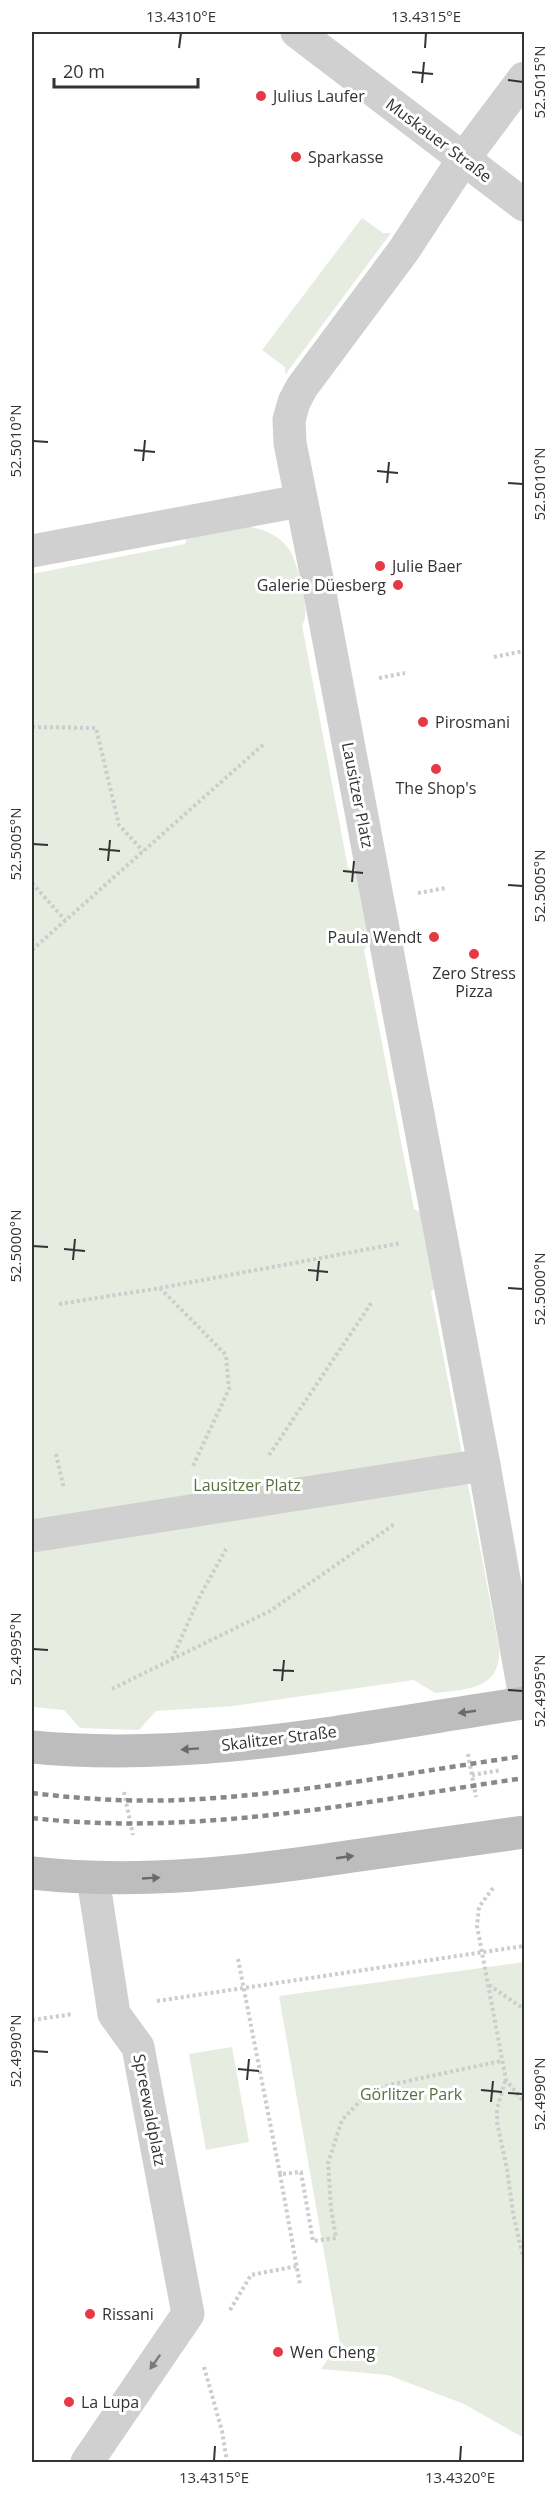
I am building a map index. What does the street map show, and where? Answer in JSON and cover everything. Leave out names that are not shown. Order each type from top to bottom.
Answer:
[{"type":"main road","name":"Skalitzer Straße","points":[[32,1748],[117,1752],[204,1748],[247,1744],[525,1703]]},
{"type":"main road","points":[[32,1873],[141,1879],[228,1872],[525,1832]]},
{"type":"street","name":"Muskauer Straße","points":[[297,32],[525,205]]},
{"type":"street","name":"Lausitzer Platz","points":[[525,78],[464,158],[404,250],[302,387],[294,402],[289,420],[290,443],[300,501],[441,1235],[525,1692]]},
{"type":"street","points":[[32,551],[300,501]]},
{"type":"street","points":[[32,1536],[484,1465]]},
{"type":"street","name":"Spreewaldplatz","points":[[93,1878],[114,2014],[138,2047],[188,2314]]},
{"type":"street","points":[[87,2463],[188,2314]]},
{"type":"path","points":[[494,657],[525,651]]},
{"type":"path","points":[[32,727],[96,728],[119,825],[142,851]]},
{"type":"path","points":[[32,950],[266,743]]},
{"type":"path","points":[[32,883],[65,920]]},
{"type":"path","points":[[59,1304],[160,1288],[441,1235]]},
{"type":"path","points":[[160,1288],[226,1355],[229,1389],[191,1471]]},
{"type":"path","points":[[56,1454],[65,1492]]},
{"type":"path","points":[[112,1689],[270,1611],[400,1520]]},
{"type":"path","points":[[467,1745],[477,1805]]},
{"type":"path","points":[[472,1775],[501,1770]]},
{"type":"path","points":[[123,1784],[135,1846]]},
{"type":"path","points":[[492,1888],[479,1907],[477,1926],[506,2080],[525,2102]]},
{"type":"path","points":[[32,2020],[525,1946]]},
{"type":"path","points":[[238,1959],[300,2284]]},
{"type":"path","points":[[488,1985],[525,2009]]},
{"type":"path","points":[[280,2174],[301,2172],[313,2241],[336,2238],[328,2163],[342,2120],[362,2099],[389,2085],[501,2061]]},
{"type":"path","points":[[506,2080],[497,2109],[496,2122],[507,2169],[513,2213],[525,2261]]},
{"type":"path","points":[[236,2300],[251,2275],[297,2266]]},
{"type":"path","points":[[188,2314],[222,2431],[227,2463]]},
{"type":"green space","points":[[362,218],[383,233],[391,233],[285,375],[285,367],[262,350]]},
{"type":"green space","name":"Lausitzer Platz","points":[[249,527],[271,534],[285,544],[292,555],[302,588],[305,619],[302,625],[348,868],[357,874],[369,943],[364,950],[414,1209],[421,1212],[436,1286],[431,1292],[499,1647],[498,1661],[495,1672],[489,1679],[480,1685],[459,1690],[435,1693],[414,1680],[233,1706],[156,1711],[139,1730],[80,1728],[64,1710],[32,1707],[32,574],[185,544],[187,537]]},
{"type":"green space","name":"Görlitzer Park","points":[[524,1962],[524,2438],[464,2404],[388,2375],[321,2369],[340,2343],[279,1996]]},
{"type":"green space","points":[[232,2047],[249,2142],[206,2150],[189,2054]]},
{"type":"railway","points":[[32,1793],[125,1800],[224,1797],[310,1788],[524,1756]]},
{"type":"railway","points":[[32,1818],[94,1823],[217,1820],[340,1806],[524,1778]]},
{"type":"place","name":"Julius Laufer","points":[[261,96]]},
{"type":"place","name":"Sparkasse","points":[[296,157]]},
{"type":"place","name":"Julie Baer","points":[[380,566]]},
{"type":"place","name":"Galerie Düesberg","points":[[398,585]]},
{"type":"place","name":"Pirosmani","points":[[423,722]]},
{"type":"place","name":"The Shop's","points":[[436,769]]},
{"type":"place","name":"Paula Wendt","points":[[434,937]]},
{"type":"place","name":"Zero Stress Pizza","points":[[474,954]]},
{"type":"place","name":"Rissani","points":[[90,2314]]},
{"type":"place","name":"Wen Cheng","points":[[278,2352]]},
{"type":"place","name":"La Lupa","points":[[69,2402]]}]
